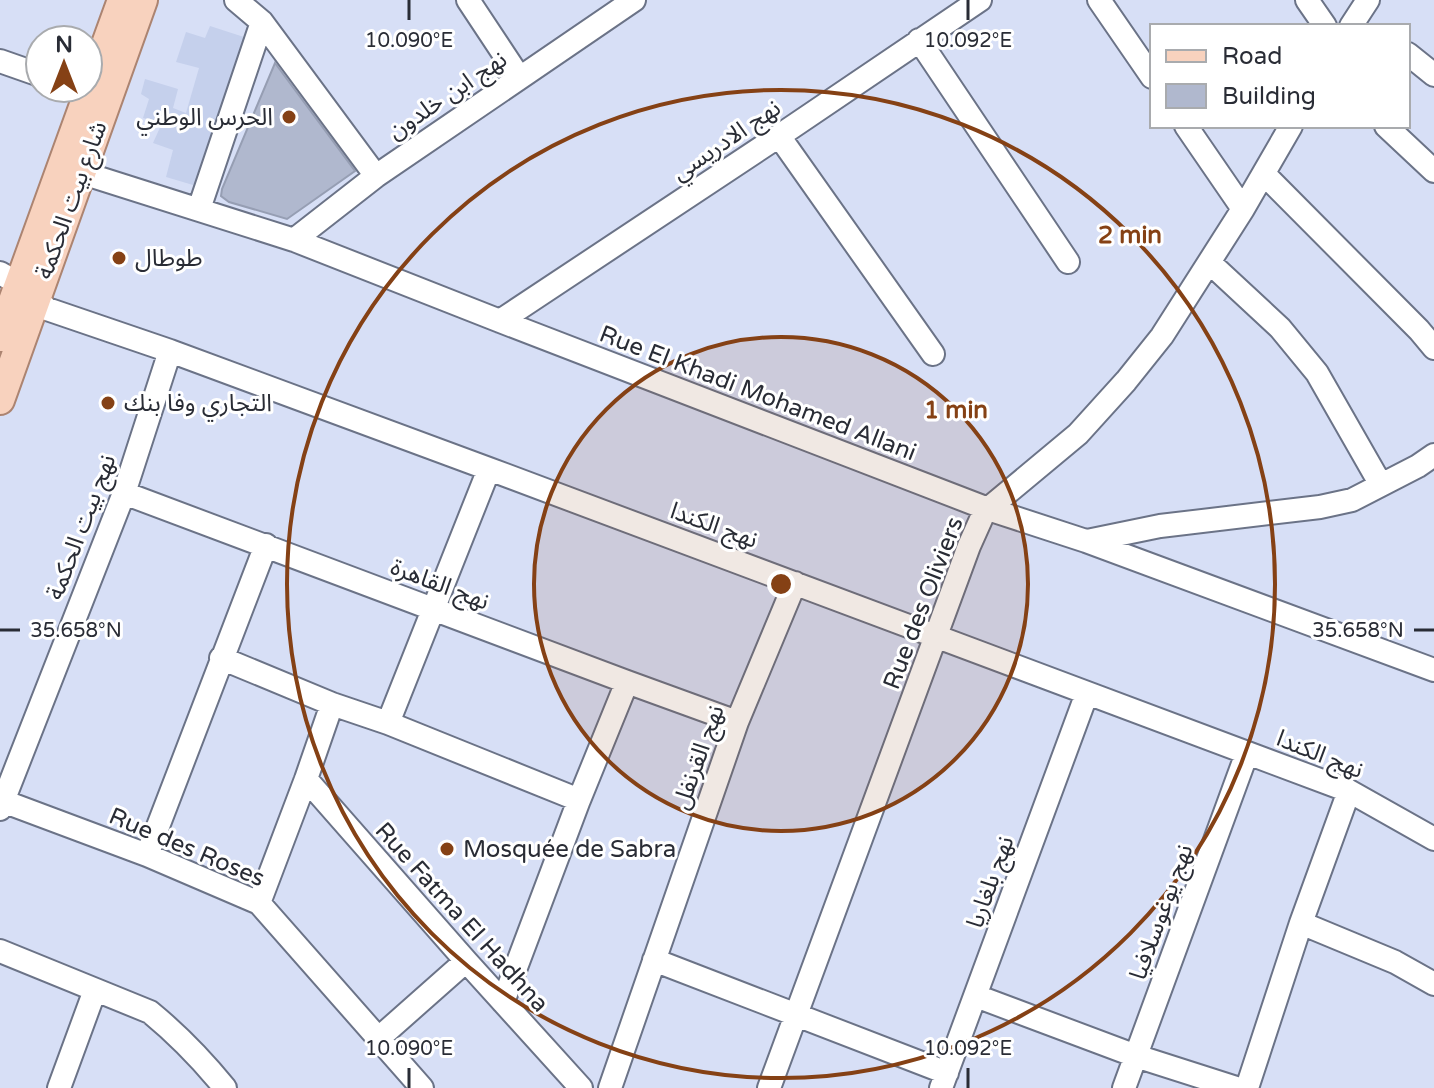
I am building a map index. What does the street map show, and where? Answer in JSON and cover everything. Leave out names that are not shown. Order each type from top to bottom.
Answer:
[{"type":"main road","name":"شارع بيت الحكمة","points":[[104,40],[122,0]]},
{"type":"main road","name":"شارع بيت الحكمة","points":[[0,337],[18,285],[72,170],[143,0]]},
{"type":"main road","name":"شارع بيت الحكمة","points":[[72,170],[80,104]]},
{"type":"main road","name":"شارع بيت الحكمة","points":[[0,400],[18,285]]},
{"type":"street","points":[[236,0],[262,22],[376,176]]},
{"type":"street","points":[[468,0],[519,77]]},
{"type":"street","name":"نهج ابن خلدون","points":[[294,240],[376,176],[634,0]]},
{"type":"street","name":"نهج الادريسي","points":[[500,321],[980,0]]},
{"type":"street","points":[[1099,0],[1150,74]]},
{"type":"street","points":[[1307,0],[1324,24]]},
{"type":"street","points":[[199,209],[262,22]]},
{"type":"street","points":[[919,40],[1068,262]]},
{"type":"street","points":[[1410,56],[1434,75]]},
{"type":"street","points":[[0,61],[24,69]]},
{"type":"street","points":[[1187,128],[1243,209]]},
{"type":"street","name":"Rue des Oliviers","points":[[769,1088],[982,517],[1078,434],[1162,336],[1210,263],[1290,128]]},
{"type":"street","points":[[1388,128],[1434,171]]},
{"type":"street","points":[[779,136],[933,354]]},
{"type":"street","name":"Rue El Khadi Mohamed Allani","points":[[72,170],[294,240],[988,509],[1086,541],[1434,670]]},
{"type":"street","points":[[1264,174],[1434,348]]},
{"type":"street","points":[[1210,263],[1280,328],[1317,373],[1381,485]]},
{"type":"street","name":"نهج الكندا","points":[[18,285],[47,309],[489,469],[1349,791],[1434,839]]},
{"type":"street","name":"نهج بيت الحكمة","points":[[1,803],[124,493],[170,351]]},
{"type":"street","points":[[1086,541],[1160,526],[1320,507],[1352,500],[1434,455]]},
{"type":"street","points":[[388,723],[489,469]]},
{"type":"street","name":"نهج القاهرة","points":[[124,493],[737,722]]},
{"type":"street","points":[[147,855],[266,545]]},
{"type":"street","name":"نهج القرنفل","points":[[610,1088],[737,722],[795,583]]},
{"type":"street","points":[[221,658],[579,800]]},
{"type":"street","points":[[503,1002],[627,682]]},
{"type":"street","name":"نهج بلغاريا","points":[[944,1081],[1087,693]]},
{"type":"street","points":[[259,903],[332,704]]},
{"type":"street","name":"نهج يوغوسلافيا","points":[[1124,1088],[1247,753]]},
{"type":"street","name":"Rue Fatma El Hadhna","points":[[306,779],[581,1088]]},
{"type":"street","points":[[1247,1088],[1301,923],[1349,791]]},
{"type":"street","name":"Rue des Roses","points":[[1,803],[147,855],[259,903],[422,1088]]},
{"type":"street","points":[[1301,923],[1395,962],[1434,984]]},
{"type":"street","points":[[0,951],[150,1012],[169,1027],[204,1077],[225,1088]]},
{"type":"street","points":[[654,960],[796,1014],[944,1081]]},
{"type":"street","points":[[379,1038],[466,961]]},
{"type":"street","points":[[59,1088],[95,990]]},
{"type":"street","points":[[976,996],[1136,1056],[1236,1088]]},
{"type":"shaded area","points":[[210,26],[247,38],[200,179],[193,185],[166,177],[173,150],[153,143],[162,123],[143,118],[149,99],[141,94],[145,79],[178,89],[173,108],[186,113],[199,68],[176,62],[186,32],[205,38]]},
{"type":"building","name":"الحرس الوطني","points":[[275,63],[355,171],[287,219],[229,202],[221,196]]},
{"type":"place","name":"الحرس الوطني","points":[[289,117]]},
{"type":"place","name":"طوطال","points":[[119,258]]},
{"type":"place","name":"التجاري وفا بنك","points":[[108,403]]},
{"type":"place","name":"Mosquée de Sabra","points":[[447,849]]}]
